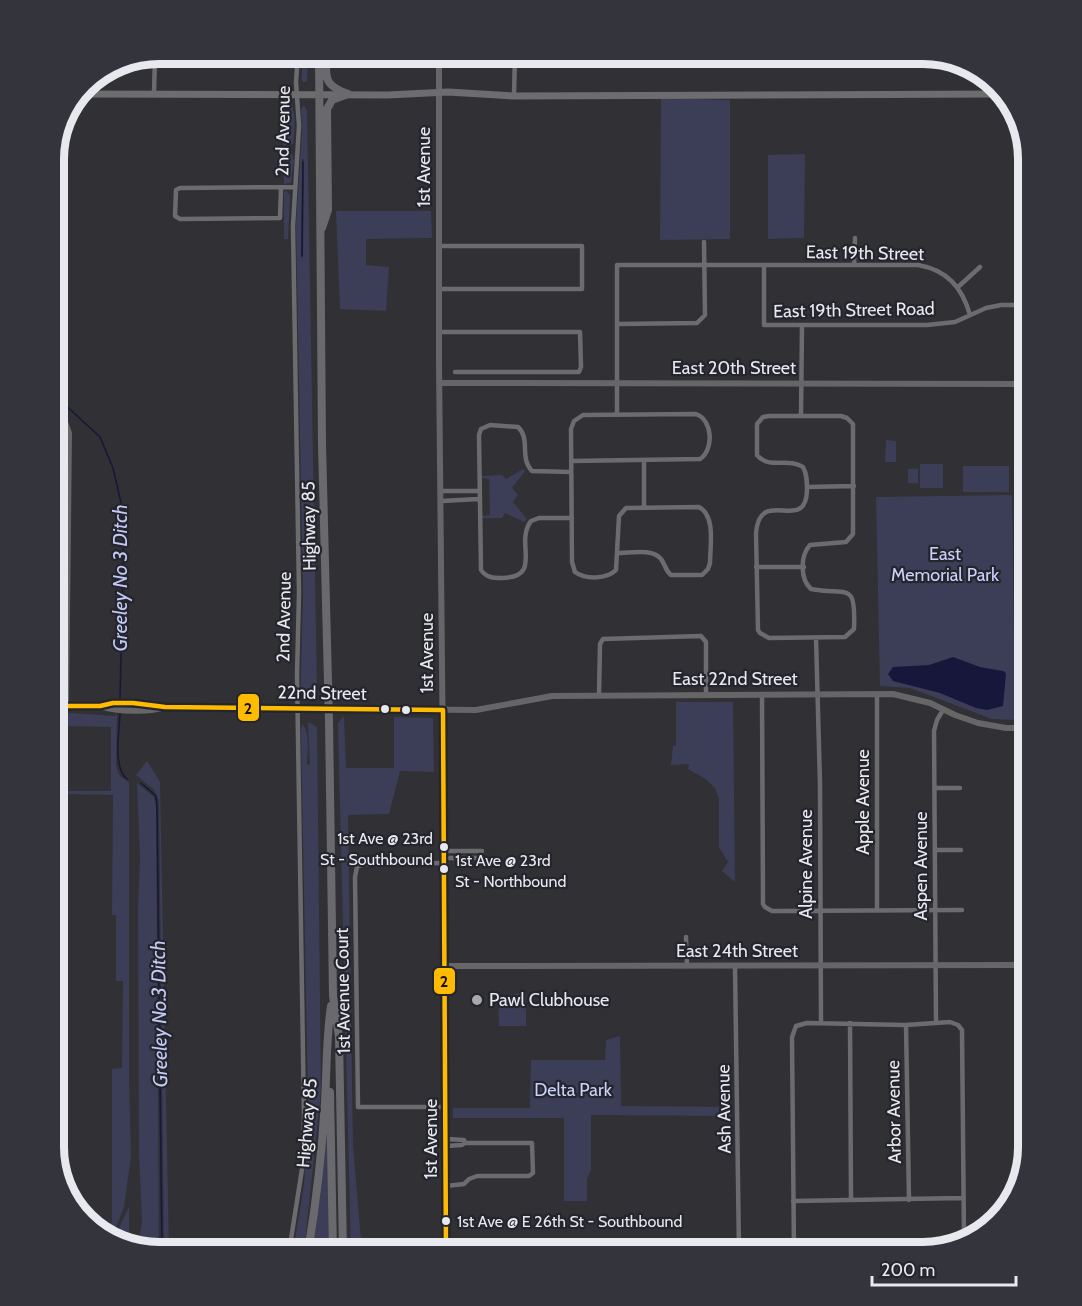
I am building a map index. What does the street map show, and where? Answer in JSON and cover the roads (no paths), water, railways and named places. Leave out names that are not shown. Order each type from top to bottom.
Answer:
[{"type":"highway","name":"Highway 85","points":[[319,64],[333,996],[339,1037],[343,1242]]},
{"type":"highway","points":[[326,64],[327,81],[334,88],[348,94]]},
{"type":"highway","points":[[320,238],[328,210],[327,109],[332,100],[348,94]]},
{"type":"highway","name":"Highway 85","points":[[309,1242],[322,1140],[327,1061],[326,1039],[333,996]]},
{"type":"highway","points":[[327,1061],[330,1078],[333,1242]]},
{"type":"main road","points":[[92,92],[348,94],[438,92],[514,96],[992,94]]},
{"type":"street","name":"2nd Avenue","points":[[291,1242],[299,1194],[304,1138],[297,708],[299,593],[293,226],[298,126],[298,64]]},
{"type":"street","name":"1st Avenue","points":[[439,64],[446,1242]]},
{"type":"street","points":[[514,96],[515,64]]},
{"type":"street","points":[[154,93],[155,65]]},
{"type":"street","points":[[281,188],[280,218],[180,219],[175,216],[176,190],[180,188],[295,187]]},
{"type":"street","points":[[854,265],[855,238]]},
{"type":"street","points":[[617,415],[617,324],[697,323],[702,320],[705,315],[704,242]]},
{"type":"street","points":[[439,246],[582,246],[582,289],[439,288]]},
{"type":"street","name":"East 19th Street","points":[[617,324],[617,265],[903,264],[927,267],[949,276],[958,287]]},
{"type":"street","name":"East 19th Street Road","points":[[764,265],[764,325],[927,325],[955,322],[994,307],[1018,305]]},
{"type":"street","points":[[970,315],[967,302],[958,287],[980,267]]},
{"type":"street","points":[[801,415],[802,325]]},
{"type":"street","points":[[439,332],[580,332],[581,367],[579,372],[455,372]]},
{"type":"street","name":"East 20th Street","points":[[440,383],[1018,384]]},
{"type":"street","points":[[571,461],[695,460],[703,458],[709,447],[709,427],[706,420],[696,414],[583,415],[574,421],[571,429],[571,461],[571,472],[572,562],[575,572],[584,577],[609,576],[616,570],[619,515],[626,508],[699,507],[709,518],[710,563],[708,569],[699,576],[675,576],[666,570],[660,558],[654,554],[618,553]]},
{"type":"street","points":[[801,415],[841,416],[851,421],[854,427],[855,528],[852,536],[846,542],[810,545],[804,554],[805,583],[811,589],[846,591],[852,596],[854,629],[842,638],[769,638],[760,633],[757,626],[756,532],[759,515],[769,511],[793,510],[801,507],[806,502],[807,487],[805,470],[798,464],[761,460],[756,452],[755,428],[760,419],[769,416],[801,415]]},
{"type":"street","points":[[65,422],[69,433],[66,706]]},
{"type":"street","points":[[571,472],[532,471],[526,463],[525,437],[521,429],[510,425],[484,426],[479,435],[480,566],[484,574],[493,578],[513,577],[524,571],[526,530],[531,521],[539,518],[572,518]]},
{"type":"street","points":[[644,461],[644,507]]},
{"type":"street","points":[[807,487],[854,486]]},
{"type":"street","points":[[441,491],[479,491]]},
{"type":"street","points":[[441,501],[479,500]]},
{"type":"street","points":[[756,567],[804,567]]},
{"type":"street","points":[[599,695],[600,644],[606,638],[701,636],[704,639],[705,694]]},
{"type":"street","name":"Alpine Avenue","points":[[816,638],[821,1023]]},
{"type":"street","points":[[762,694],[763,904],[765,907],[772,911],[962,910]]},
{"type":"street","name":"Apple Avenue","points":[[877,694],[877,910]]},
{"type":"street","name":"East 22nd Street","points":[[443,710],[487,709],[552,696],[893,694],[916,698],[978,723],[993,727],[1018,728]]},
{"type":"street","name":"22nd Street","points":[[66,706],[133,703],[165,707],[443,710]]},
{"type":"street","name":"Aspen Avenue","points":[[936,1023],[934,731],[943,710]]},
{"type":"street","points":[[935,788],[960,788]]},
{"type":"street","points":[[935,850],[961,850]]},
{"type":"street","points":[[444,851],[482,851]]},
{"type":"street","points":[[444,861],[482,858]]},
{"type":"street","name":"1st Avenue Court","points":[[444,861],[365,864],[357,867],[355,874],[358,1107],[445,1107]]},
{"type":"street","points":[[686,936],[687,966]]},
{"type":"street","name":"East 24th Street","points":[[445,966],[1018,965]]},
{"type":"street","name":"Ash Avenue","points":[[735,966],[739,1242]]},
{"type":"street","points":[[850,1023],[851,1200]]},
{"type":"street","points":[[794,1242],[793,1032],[800,1024],[955,1023],[960,1028],[963,1037],[964,1231]]},
{"type":"street","name":"Arbor Avenue","points":[[906,1025],[909,1200]]},
{"type":"street","points":[[446,1142],[464,1140],[465,1143],[532,1143],[533,1173],[529,1176],[477,1176],[464,1184],[446,1186]]},
{"type":"street","points":[[793,1201],[962,1198]]},
{"type":"waterway","points":[[302,256],[303,162]]},
{"type":"waterway","name":"Greeley No 3 Ditch","points":[[65,404],[100,437],[113,468],[121,503],[123,570],[120,698]]},
{"type":"waterway","points":[[120,714],[118,759],[127,779]]},
{"type":"waterway","name":"Greeley No.3 Ditch","points":[[141,783],[156,796],[157,807],[162,1242]]},
{"type":"place","name":"1st Ave @ 23rd St - Southbound","points":[[444,847]]},
{"type":"place","name":"1st Ave @ 23rd St - Northbound","points":[[444,869]]},
{"type":"place","name":"Pawl Clubhouse","points":[[477,1000]]},
{"type":"place","name":"1st Ave @ E 26th St - Southbound","points":[[446,1221]]},
{"type":"park label","name":"East Memorial Park","points":[[945,564]]},
{"type":"park label","name":"Delta Park","points":[[573,1090]]}]
